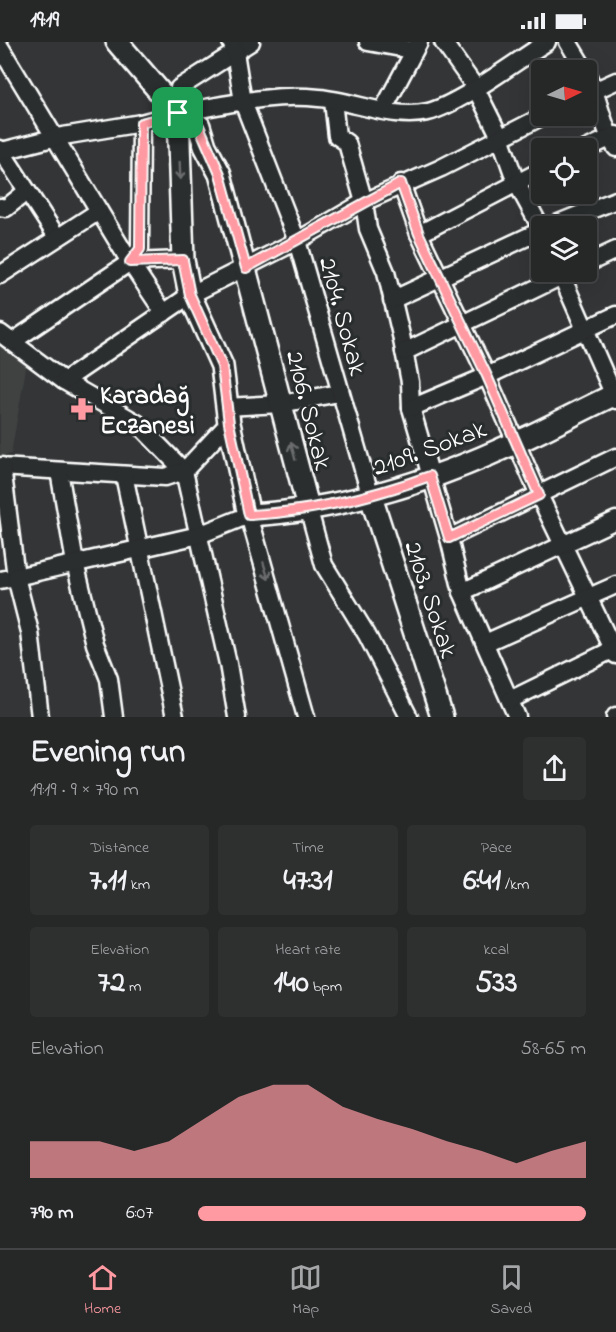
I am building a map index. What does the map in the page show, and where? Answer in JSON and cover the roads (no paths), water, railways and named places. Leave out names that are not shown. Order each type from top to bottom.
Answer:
[{"type":"main road","name":"2106. Sokak","points":[[117,42],[178,113],[199,126],[220,174],[308,507]]},
{"type":"main road","points":[[178,113],[183,260],[190,295],[222,366],[227,415],[249,515]]},
{"type":"main road","name":"2109. Sokak","points":[[249,515],[289,513],[308,507],[371,497],[516,443],[615,396]]},
{"type":"main road","name":"2103. Sokak","points":[[371,497],[442,717]]},
{"type":"street","points":[[178,113],[179,87],[233,47],[250,42]]},
{"type":"street","points":[[368,42],[416,46],[383,110]]},
{"type":"street","points":[[443,42],[475,87],[500,137],[516,182],[534,216]]},
{"type":"street","points":[[57,237],[1,150],[57,137],[141,123],[178,113],[279,96],[349,101],[383,110],[427,112],[453,102],[546,42]]},
{"type":"street","points":[[568,42],[579,60]]},
{"type":"street","points":[[64,381],[190,295],[297,241],[243,102],[233,47]]},
{"type":"street","points":[[5,49],[99,212],[164,313]]},
{"type":"street","points":[[597,89],[616,81]]},
{"type":"street","points":[[333,101],[337,136],[347,143],[364,202],[368,229],[386,272],[410,382],[411,408],[449,538],[462,592],[517,717]]},
{"type":"street","points":[[597,105],[614,140],[597,145]]},
{"type":"street","name":"2104. Sokak","points":[[371,497],[339,393],[297,241],[401,183],[441,168],[531,122]]},
{"type":"street","points":[[141,123],[140,249],[130,262],[6,338],[64,381],[137,423],[184,471],[237,717]]},
{"type":"street","points":[[419,234],[531,175]]},
{"type":"street","points":[[401,183],[419,234],[487,376],[539,495],[615,651],[510,700]]},
{"type":"street","points":[[0,207],[6,208],[26,192]]},
{"type":"street","points":[[576,216],[616,200]]},
{"type":"street","points":[[0,275],[99,212]]},
{"type":"street","points":[[392,300],[531,235]]},
{"type":"street","points":[[597,259],[616,250]]},
{"type":"street","points":[[130,262],[183,260]]},
{"type":"street","points":[[404,352],[546,282]]},
{"type":"street","points":[[568,282],[615,396]]},
{"type":"street","points":[[411,408],[487,376],[616,315]]},
{"type":"street","points":[[40,717],[30,632],[8,578],[1,466],[165,477],[184,471],[227,415],[339,393]]},
{"type":"street","points":[[449,538],[616,457]]},
{"type":"street","points":[[59,471],[75,563],[95,644],[109,679],[114,717]]},
{"type":"street","points":[[124,475],[175,717]]},
{"type":"street","name":"2106. Sokak","points":[[308,507],[324,565],[367,635],[409,717]]},
{"type":"street","points":[[8,578],[199,536],[249,515],[306,717]]},
{"type":"street","points":[[462,592],[616,520]]},
{"type":"street","points":[[485,643],[616,585]]},
{"type":"place","name":"Karadağ Eczanesi","points":[[82,409]]}]
